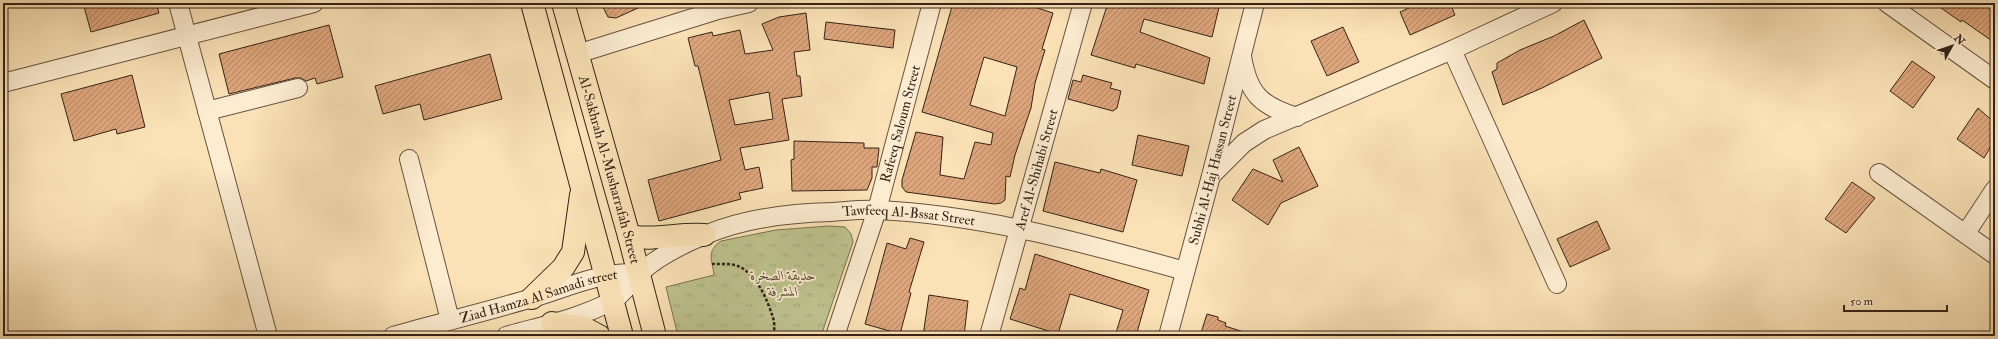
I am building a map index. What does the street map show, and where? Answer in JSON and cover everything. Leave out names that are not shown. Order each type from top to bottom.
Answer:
[{"type":"main road","points":[[532,3],[622,336]]},
{"type":"main road","name":"Al-Sakhrah Al-Musharrafah Street","points":[[563,3],[629,236],[654,336]]},
{"type":"main road","points":[[532,298],[563,268],[573,252],[582,184]]},
{"type":"main road","points":[[629,236],[654,239],[704,235]]},
{"type":"main road","points":[[552,323],[584,328],[599,336]]},
{"type":"street","points":[[178,3],[268,336]]},
{"type":"street","points":[[3,83],[187,37],[314,3]]},
{"type":"street","points":[[577,54],[717,6],[749,3]]},
{"type":"street","name":"Rafeeq Saloum Street","points":[[835,336],[877,210],[931,3]]},
{"type":"street","name":"Aref Al-Shihabi Street","points":[[989,336],[1083,3]]},
{"type":"street","name":"Subhi Al-Haj Hassan Street","points":[[1168,336],[1211,176],[1241,51],[1255,3]]},
{"type":"street","points":[[1211,176],[1234,152],[1254,136],[1452,50],[1553,3]]},
{"type":"street","points":[[1888,3],[1995,80]]},
{"type":"street","points":[[1452,50],[1557,284]]},
{"type":"street","points":[[1241,51],[1246,78],[1255,94],[1269,107],[1297,117]]},
{"type":"street","points":[[207,111],[298,88]]},
{"type":"street","points":[[409,159],[450,320]]},
{"type":"street","points":[[1879,173],[1966,232],[1995,254]]},
{"type":"street","points":[[1966,232],[1995,189]]},
{"type":"street","name":"Tawfeeq Al-Bssat Street","points":[[613,300],[623,293],[639,274],[670,252],[704,235],[732,225],[759,219],[809,212],[877,210],[972,219],[1061,237],[1185,271]]},
{"type":"street","name":"Ziad Hamza Al Samadi street","points":[[393,336],[606,276],[628,272],[639,274]]},
{"type":"street","points":[[506,336],[552,323],[613,300]]},
{"type":"path","points":[[712,264],[726,264],[740,267],[753,277],[765,297],[773,319],[774,336]]},
{"type":"green space","name":"حديقة الصخرة المشرفة","points":[[829,226],[845,227],[851,234],[853,242],[821,336],[678,336],[666,287],[714,275],[711,256],[713,249],[721,241],[776,230]]},
{"type":"building","points":[[83,3],[156,3],[159,13],[91,32]]},
{"type":"building","points":[[601,3],[649,3],[616,18],[608,17]]},
{"type":"building","points":[[953,3],[1022,3],[1053,13],[1042,49],[1045,50],[1035,83],[1031,108],[1015,155],[1010,177],[1006,176],[1005,200],[1001,203],[995,204],[906,192],[902,187],[902,180],[916,132],[943,137],[940,175],[964,179],[975,142],[991,145],[993,133],[922,112]],"holes":[[[984,57],[1017,67],[1005,116],[970,105]]]},
{"type":"building","points":[[1108,3],[1220,3],[1212,37],[1144,19],[1140,32],[1210,58],[1204,84],[1136,64],[1135,68],[1091,55]]},
{"type":"building","points":[[1420,3],[1450,3],[1455,15],[1410,35],[1400,12]]},
{"type":"building","points":[[1934,3],[1995,3],[1995,43],[1962,20],[1961,22]]},
{"type":"building","points":[[806,13],[810,50],[794,52],[797,76],[800,76],[802,96],[782,99],[789,140],[740,148],[745,170],[759,167],[763,188],[739,193],[741,199],[659,221],[648,180],[721,160],[698,66],[695,66],[688,38],[712,32],[713,36],[740,30],[745,54],[773,50],[762,24],[779,17]],"holes":[[[769,92],[773,119],[735,125],[729,100]]]},
{"type":"building","points":[[1584,20],[1602,58],[1542,88],[1503,105],[1492,72],[1497,69],[1497,63],[1520,50],[1554,36]]},
{"type":"building","points":[[826,22],[895,30],[893,48],[824,39]]},
{"type":"building","points":[[329,25],[343,77],[317,84],[315,78],[306,81],[301,78],[295,78],[229,94],[219,54]]},
{"type":"building","points":[[1343,27],[1359,62],[1327,76],[1311,41]]},
{"type":"building","points":[[490,54],[502,99],[424,120],[420,104],[383,114],[375,86]]},
{"type":"building","points":[[1912,61],[1935,77],[1913,108],[1890,91]]},
{"type":"building","points":[[132,75],[145,127],[117,134],[116,129],[74,141],[61,94]]},
{"type":"building","points":[[1083,75],[1112,83],[1110,88],[1121,91],[1117,108],[1113,111],[1068,99],[1073,80],[1081,82]]},
{"type":"building","points":[[1978,108],[1995,123],[1994,141],[1984,158],[1957,139]]},
{"type":"building","points":[[1138,135],[1189,146],[1182,176],[1132,165]]},
{"type":"building","points":[[794,141],[864,143],[864,148],[879,148],[877,167],[872,167],[872,178],[867,190],[792,191],[791,160],[794,159]]},
{"type":"building","points":[[1299,147],[1318,186],[1281,203],[1268,225],[1232,200],[1253,169],[1283,182],[1273,160]]},
{"type":"building","points":[[1055,162],[1100,173],[1101,169],[1137,180],[1123,232],[1043,211]]},
{"type":"building","points":[[1852,182],[1875,198],[1846,233],[1825,219]]},
{"type":"building","points":[[1597,221],[1610,249],[1570,267],[1557,239]]},
{"type":"building","points":[[910,238],[924,242],[909,292],[911,293],[900,334],[865,324],[887,243],[906,249]]},
{"type":"building","points":[[1035,254],[1149,290],[1136,336],[1115,336],[1123,310],[1070,294],[1058,334],[1010,319],[1020,288],[1025,290]]},
{"type":"building","points":[[929,295],[968,301],[964,336],[923,336]]},
{"type":"building","points":[[1207,314],[1218,317],[1218,320],[1226,323],[1225,326],[1250,334],[1250,336],[1200,336]]}]
